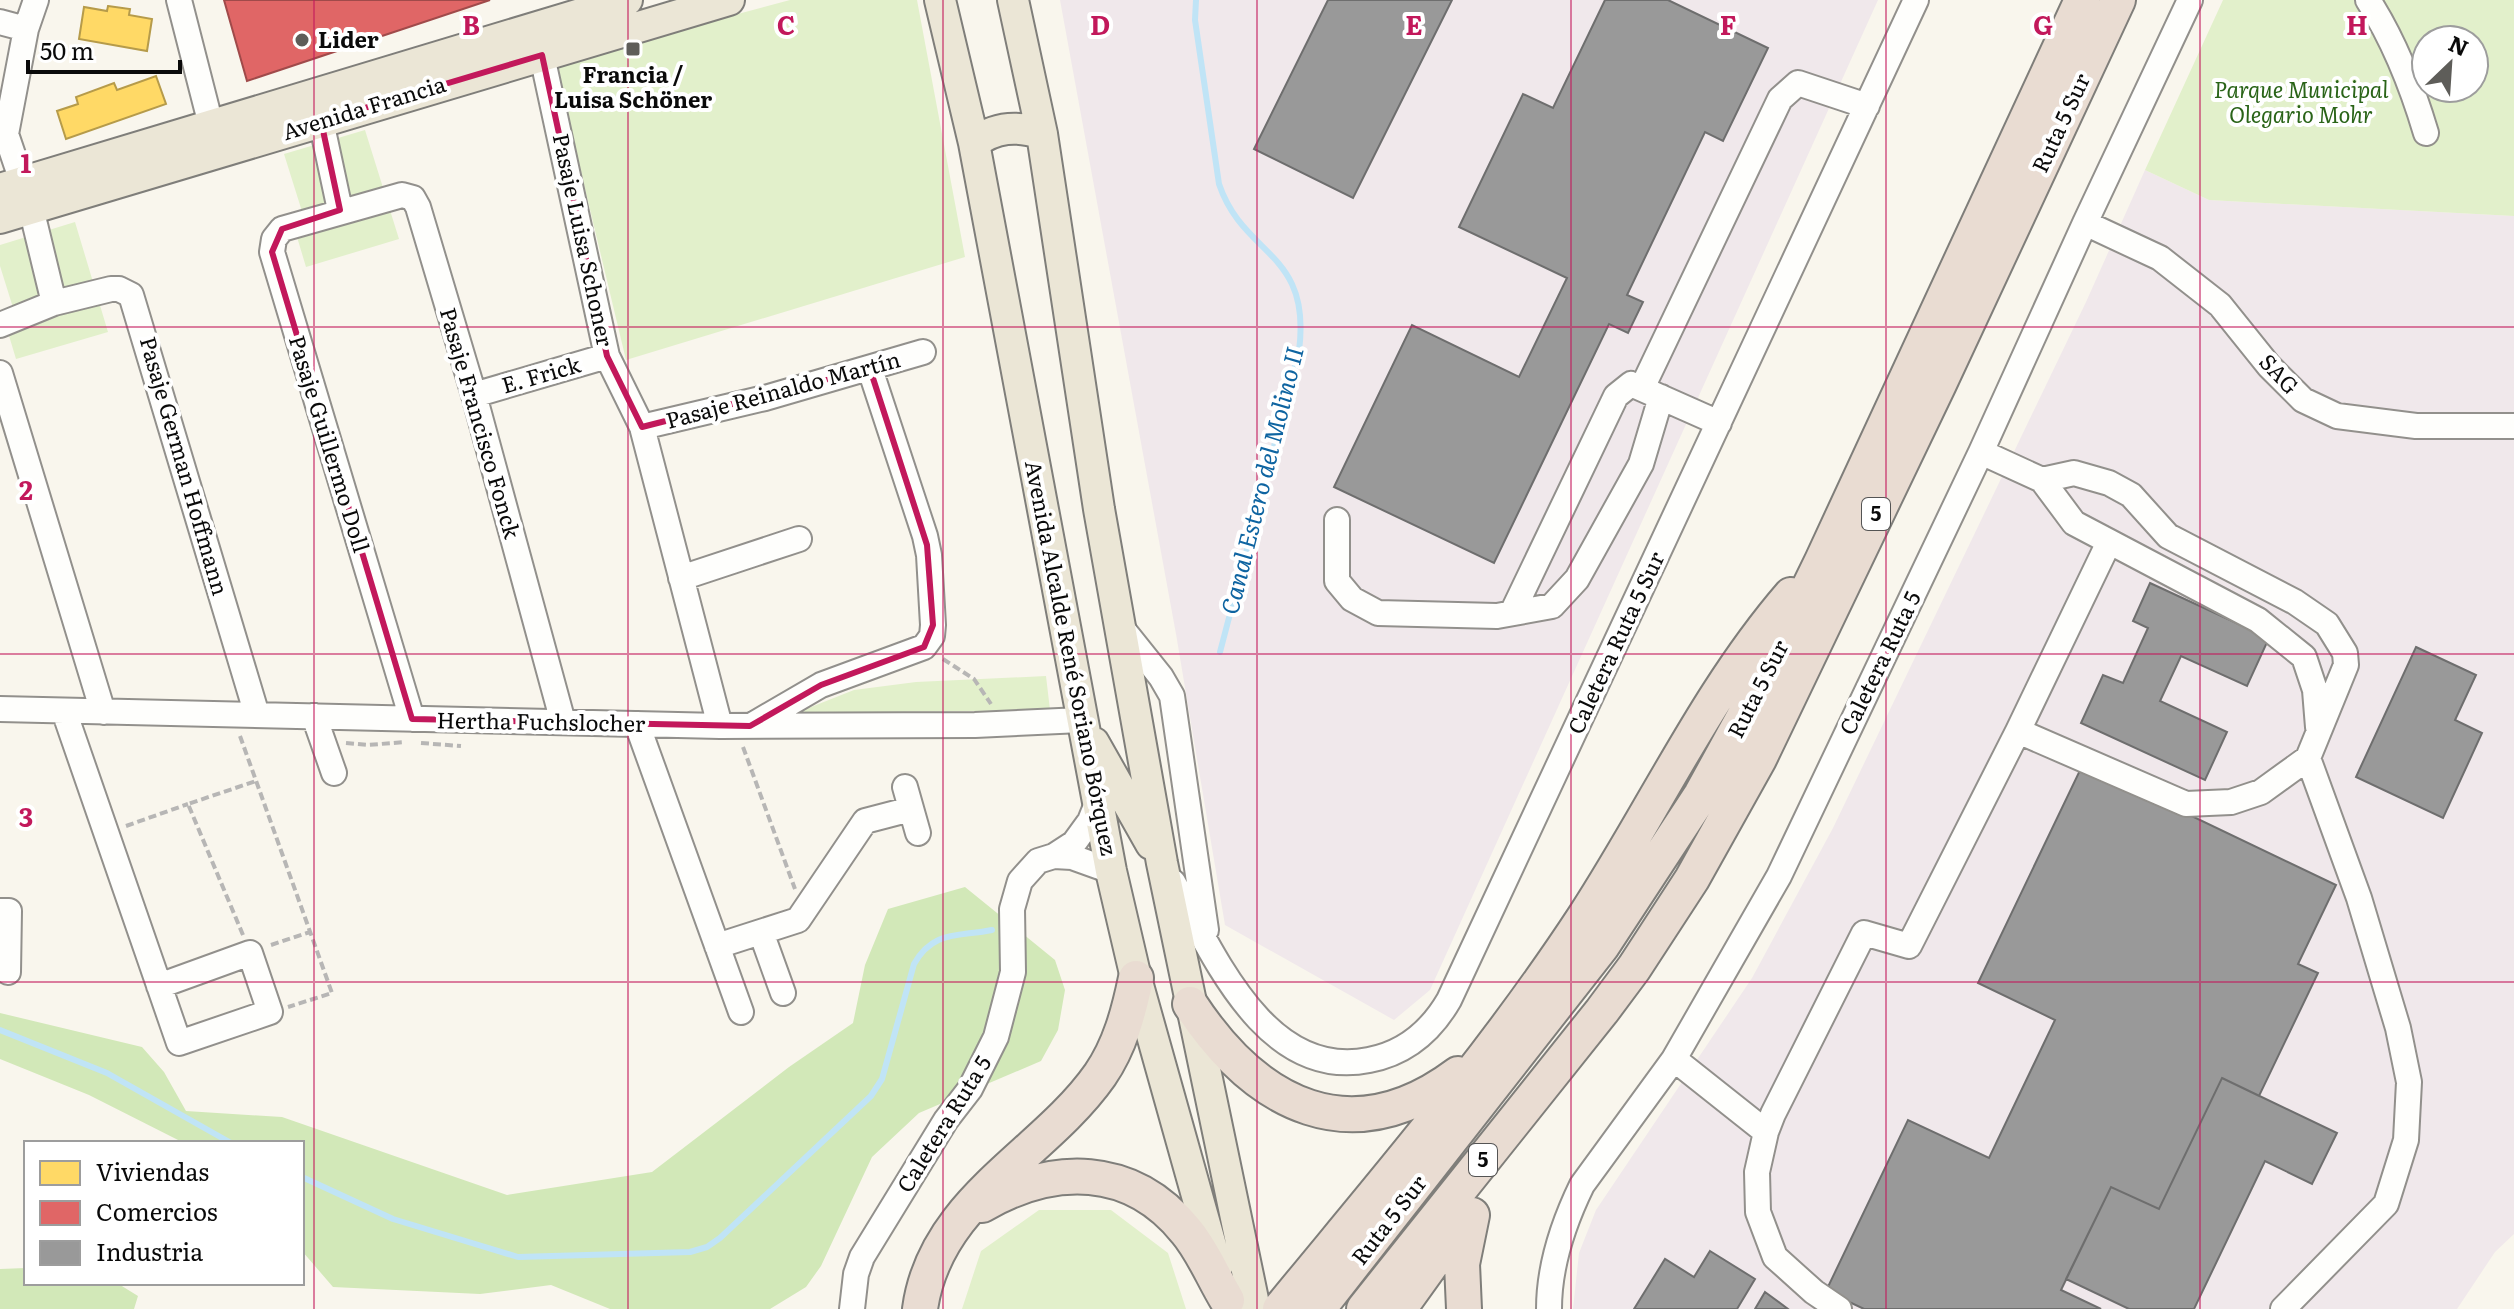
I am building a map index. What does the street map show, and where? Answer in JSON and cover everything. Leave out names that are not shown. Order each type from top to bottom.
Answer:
[{"type":"highway","name":"Ruta 5 Sur","points":[[1318,1309],[1557,1006],[1636,897],[1732,741],[1822,561],[2082,0]]},
{"type":"highway","name":"Ruta 5 Sur","points":[[1364,1309],[1602,1011],[1692,879],[1759,759],[2118,0]]},
{"type":"highway","points":[[1280,1309],[1526,1004],[1586,915],[1738,663],[1778,610],[1822,561]]},
{"type":"highway","points":[[920,1309],[930,1271],[954,1228],[993,1182],[1071,1109],[1102,1072],[1119,1039],[1136,978]]},
{"type":"highway","points":[[1190,1004],[1216,1041],[1270,1088],[1306,1108],[1340,1114],[1369,1115],[1411,1103],[1439,1088],[1488,1053]]},
{"type":"highway","points":[[1399,1309],[1480,1196],[1602,1011]]},
{"type":"highway","points":[[954,1228],[982,1205],[1034,1181],[1074,1176],[1104,1179],[1145,1194],[1176,1220],[1237,1306]]},
{"type":"highway","points":[[1464,1309],[1462,1264],[1471,1218],[1480,1196]]},
{"type":"main road","name":"Avenida Francia","points":[[538,42],[627,0]]},
{"type":"main road","name":"Avenida Alcalde René Soriano Bórquez","points":[[940,0],[974,143],[1111,871],[1136,978],[1237,1306]]},
{"type":"main road","points":[[1013,0],[1042,134],[1099,509],[1190,1004],[1237,1306]]},
{"type":"main road","name":"Avenida Francia","points":[[18,193],[189,161],[321,110],[538,42],[723,1]]},
{"type":"main road","name":"Avenida Francia","points":[[0,218],[18,193],[211,125],[321,110]]},
{"type":"main road","points":[[974,143],[1005,128],[1042,134]]},
{"type":"main road","points":[[1081,720],[1162,863]]},
{"type":"street","points":[[36,0],[26,29],[6,134],[18,193],[54,303]]},
{"type":"street","points":[[179,0],[211,125],[189,161]]},
{"type":"street","name":"Caletera Ruta 5 Sur","points":[[1162,863],[1208,949],[1262,1022],[1288,1047],[1305,1055],[1341,1063],[1378,1059],[1407,1046],[1431,1026],[1449,1000],[1916,0]]},
{"type":"street","name":"Caletera Ruta 5","points":[[1549,1309],[1557,1247],[1582,1185],[1674,1059],[1779,876],[1981,452],[2190,0]]},
{"type":"street","points":[[2368,0],[2386,29],[2411,84],[2426,133]]},
{"type":"street","points":[[0,22],[26,29]]},
{"type":"street","name":"Pasaje Luisa Schoner","points":[[538,42],[607,356],[642,427],[681,578],[735,726]]},
{"type":"street","points":[[1337,520],[1337,581],[1352,599],[1378,613],[1497,616],[1552,606],[1577,579],[1641,464],[1651,393],[1780,99],[1798,83],[1867,106]]},
{"type":"street","points":[[321,110],[340,210]]},
{"type":"street","name":"Pasaje Francisco Fonck","points":[[340,210],[402,195],[408,195],[416,202],[474,395],[563,722]]},
{"type":"street","name":"Pasaje Guillermo Doll","points":[[340,210],[282,229],[274,239],[272,252],[412,734]]},
{"type":"street","name":"SAG","points":[[2085,223],[2160,258],[2220,305],[2269,366],[2303,400],[2326,411],[2337,416],[2416,426],[2514,426]]},
{"type":"street","name":"Pasaje German Hoffmann","points":[[0,325],[54,303],[119,289],[135,301],[257,715]]},
{"type":"street","name":"Pasaje Reinaldo Martín","points":[[642,427],[765,398],[923,352]]},
{"type":"street","name":"E. Frick","points":[[474,395],[607,356]]},
{"type":"street","points":[[735,726],[821,685],[924,647],[932,636],[927,545],[870,369]]},
{"type":"street","points":[[0,373],[103,712]]},
{"type":"street","points":[[1512,613],[1616,396],[1631,384],[1719,423]]},
{"type":"street","points":[[1981,452],[2042,480],[2074,523],[2258,620],[2304,657],[2315,690],[2319,734]]},
{"type":"street","points":[[2018,731],[2186,804],[2231,802],[2261,792],[2308,758],[2346,665],[2345,653],[2327,624],[2295,602],[2168,536],[2131,495],[2109,483],[2074,473],[2042,480]]},
{"type":"street","points":[[681,578],[799,539]]},
{"type":"street","points":[[1839,1309],[1814,1292],[1775,1257],[1758,1212],[1757,1172],[1766,1132],[1864,933],[1909,946],[2109,542]]},
{"type":"street","name":"Caletera Ruta 5 Sur","points":[[1120,625],[1172,696],[1208,949]]},
{"type":"street","name":"Hertha Fuchslocher","points":[[0,709],[314,716],[412,734],[563,722],[735,726],[1004,724],[1081,720]]},
{"type":"street","points":[[64,711],[106,833],[159,986],[179,1043],[270,1012],[250,953],[159,986]]},
{"type":"street","points":[[314,716],[334,773]]},
{"type":"street","points":[[637,724],[741,1012]]},
{"type":"street","points":[[2283,1309],[2386,1204],[2406,1140],[2409,1082],[2398,1028],[2359,898],[2308,758]]},
{"type":"street","points":[[717,946],[798,920],[865,821],[908,798],[918,833]]},
{"type":"street","name":"Caletera Ruta 5","points":[[852,1309],[856,1274],[862,1257],[946,1120],[970,1089],[996,1037],[1013,972],[1014,895],[1029,869],[1038,861],[1054,856],[1074,843],[1090,821],[1098,801]]},
{"type":"street","points":[[1054,856],[1072,857],[1111,871]]},
{"type":"street","points":[[0,911],[9,911],[8,972]]},
{"type":"street","points":[[761,932],[783,993]]},
{"type":"street","points":[[1674,1059],[1766,1132]]},
{"type":"path","points":[[924,647],[974,679],[1004,724]]},
{"type":"path","points":[[735,726],[803,912]]},
{"type":"path","points":[[323,741],[368,745],[412,734],[461,746]]},
{"type":"path","points":[[244,748],[332,993],[270,1012]]},
{"type":"path","points":[[106,833],[256,781]]},
{"type":"path","points":[[188,804],[250,953],[310,932]]},
{"type":"highlighted area","points":[[542,55],[607,356],[642,427],[870,369],[927,545],[933,625],[924,647],[821,685],[750,726],[412,719],[272,252],[282,229],[340,210],[321,121]]},
{"type":"shaded area","points":[[1060,0],[1878,0],[1430,990],[1394,1020],[1225,925],[1176,634]]},
{"type":"shaded area","points":[[2145,170],[2209,200],[2514,216],[2514,1234],[2495,1252],[2457,1309],[1573,1309],[1579,1253],[1596,1210],[1752,978],[1833,828],[2086,302]]},
{"type":"green space","points":[[790,0],[917,0],[965,257],[626,360],[555,63]]},
{"type":"green space","name":"Parque Municipal Olegario Mohr","points":[[2223,0],[2514,0],[2514,216],[2209,200],[2145,170]]},
{"type":"green space","points":[[365,130],[399,239],[306,267],[297,237],[305,221],[284,154]]},
{"type":"green space","points":[[75,222],[108,332],[16,359],[7,329],[15,314],[0,266],[0,245]]},
{"type":"green space","points":[[1046,676],[1050,710],[796,713],[854,690],[916,682]]},
{"type":"green space","points":[[965,887],[1055,960],[1065,990],[1058,1030],[1041,1061],[919,1113],[872,1157],[821,1266],[806,1287],[770,1309],[610,1309],[551,1285],[480,1294],[333,1287],[304,1253],[304,1141],[180,1141],[89,1095],[0,1059],[0,1013],[142,1047],[164,1072],[186,1111],[282,1117],[507,1195],[652,1172],[789,1067],[853,1023],[865,965],[888,909]]},
{"type":"green space","points":[[1039,1210],[1111,1210],[1168,1253],[1186,1309],[962,1309],[981,1251]]},
{"type":"green space","points":[[24,1268],[24,1285],[120,1285],[138,1296],[134,1309],[0,1309],[0,1269]]},
{"type":"building: Viviendas","points":[[108,6],[130,9],[129,15],[152,19],[147,51],[79,39],[84,7],[107,11]]},
{"type":"building: Viviendas","points":[[156,76],[166,104],[66,139],[57,111],[78,104],[76,97],[114,83],[117,90]]},
{"type":"building: Comercios","name":"Lider","points":[[224,0],[490,0],[247,81]]},
{"type":"building: Industria","points":[[1328,0],[1452,0],[1353,198],[1254,149]]},
{"type":"building: Industria","points":[[1605,0],[1668,0],[1768,48],[1723,141],[1705,132],[1627,295],[1643,302],[1628,333],[1609,324],[1494,563],[1334,487],[1412,325],[1519,377],[1567,278],[1459,227],[1523,94],[1553,108]]},
{"type":"building: Industria","points":[[2150,583],[2269,638],[2247,686],[2181,656],[2160,701],[2227,732],[2205,780],[2081,723],[2103,675],[2123,683],[2148,628],[2133,621]]},
{"type":"building: Industria","points":[[2416,647],[2476,675],[2455,720],[2482,733],[2443,818],[2356,777]]},
{"type":"building: Industria","points":[[2083,764],[2336,885],[2298,964],[2318,973],[2259,1096],[2222,1078],[2159,1209],[2111,1187],[2061,1290],[2101,1309],[1864,1309],[1826,1291],[1908,1120],[1989,1158],[2055,1020],[1978,983]]},
{"type":"building: Industria","points":[[2222,1078],[2337,1133],[2312,1184],[2265,1161],[2194,1309],[2129,1309],[2066,1279],[2111,1187],[2159,1209]]},
{"type":"building: Industria","points":[[1710,1251],[1755,1279],[1737,1309],[1634,1309],[1665,1259],[1694,1277]]},
{"type":"building: Industria","points":[[1765,1292],[1788,1309],[1755,1309]]},
{"type":"waterway","name":"Canal Estero del Molino II","points":[[1196,0],[1195,20],[1219,184],[1230,208],[1244,227],[1286,273],[1296,293],[1300,318],[1299,351],[1220,652]]},
{"type":"waterway","name":"Canal Estero del Molino II","points":[[304,1178],[393,1219],[518,1257],[690,1252],[707,1247],[871,1096],[882,1079],[914,964],[921,953],[929,945],[947,937],[992,930]]},
{"type":"waterway","name":"Canal Estero del Molino II","points":[[0,1030],[107,1073],[227,1141]]},
{"type":"place","name":"Lider","points":[[302,40]]},
{"type":"place","name":"Francia / Luisa Schöner","points":[[633,49]]}]
